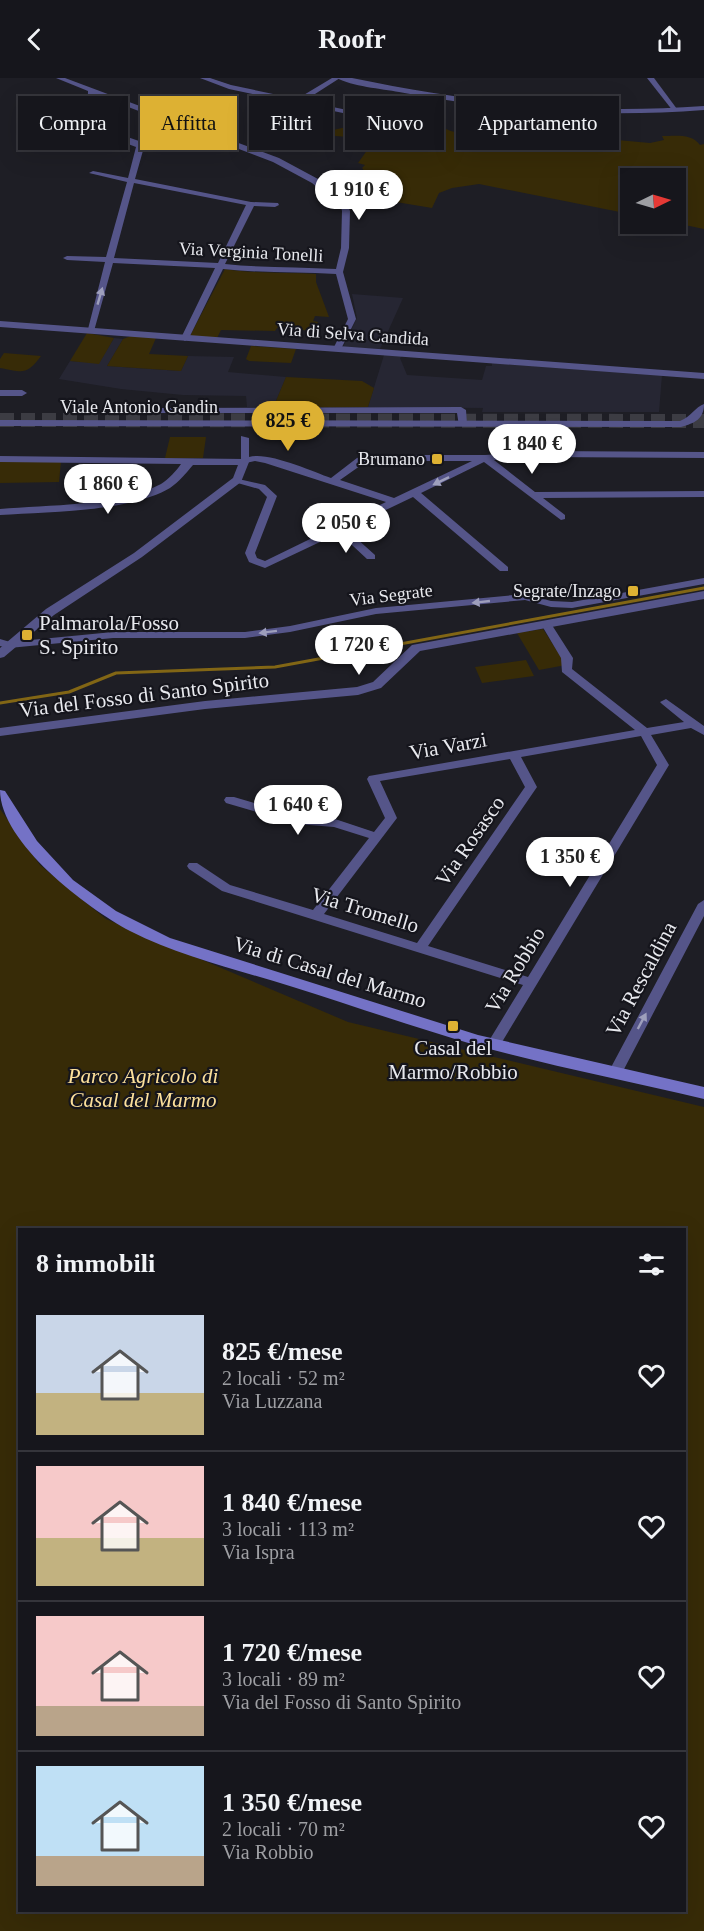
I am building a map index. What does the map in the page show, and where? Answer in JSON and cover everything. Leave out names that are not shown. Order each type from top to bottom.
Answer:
[{"type":"main road","name":"Via di Casal del Marmo","points":[[0,794],[25,836],[54,872],[89,900],[136,928],[187,949],[494,1044],[704,1093]]},
{"type":"street","name":"Via Verginia Tonelli","points":[[59,78],[266,156],[315,181],[346,209],[345,248],[339,272],[270,268],[254,270],[221,266],[67,258]]},
{"type":"street","points":[[203,78],[229,87],[270,96]]},
{"type":"street","points":[[308,96],[339,78],[434,96]]},
{"type":"street","points":[[650,78],[675,110]]},
{"type":"street","points":[[90,331],[140,146],[94,126],[90,119],[91,90]]},
{"type":"street","points":[[444,98],[507,106],[606,112],[704,108]]},
{"type":"street","points":[[93,173],[251,204],[275,205]]},
{"type":"street","points":[[185,338],[251,204]]},
{"type":"street","points":[[337,349],[352,319],[339,272]]},
{"type":"street","name":"Via di Selva Candida","points":[[0,324],[704,376]]},
{"type":"street","points":[[0,393],[22,393]]},
{"type":"street","name":"Viale Antonio Gandin","points":[[0,423],[681,424],[694,419],[704,407]]},
{"type":"street","points":[[159,411],[461,410],[462,424]]},
{"type":"street","points":[[3,647],[59,605],[138,555],[237,480],[244,462],[244,438]]},
{"type":"street","points":[[333,481],[366,458],[485,458],[544,454],[704,454]]},
{"type":"street","points":[[0,459],[244,462],[254,458],[265,459],[396,502]]},
{"type":"street","points":[[237,480],[262,487],[271,493],[272,498],[250,551],[251,558],[256,562],[270,564],[485,458]]},
{"type":"street","points":[[485,458],[561,517]]},
{"type":"street","points":[[0,512],[112,500],[154,491],[166,485],[191,460]]},
{"type":"street","points":[[415,493],[504,569]]},
{"type":"street","points":[[535,495],[704,494]]},
{"type":"street","points":[[340,529],[371,557]]},
{"type":"street","name":"Via Segrate","points":[[3,647],[113,635],[246,635],[290,629],[376,611],[525,597],[551,604],[572,605],[704,581]]},
{"type":"street","name":"Via del Fosso di Santo Spirito","points":[[0,732],[205,705],[358,691],[377,685],[414,648],[704,595]]},
{"type":"street","points":[[546,624],[567,658],[566,670],[644,732]]},
{"type":"street","points":[[666,702],[699,728]]},
{"type":"street","name":"Via Varzi","points":[[316,915],[391,818],[373,779],[644,732],[699,728]]},
{"type":"street","name":"Via Robbio","points":[[494,1044],[663,765],[644,732]]},
{"type":"street","name":"Via Rosasco","points":[[420,948],[531,788],[513,754]]},
{"type":"street","points":[[230,800],[297,820],[335,823],[376,837]]},
{"type":"street","name":"Via Tromello","points":[[193,866],[226,888],[530,982]]},
{"type":"street","name":"Via Rescaldina","points":[[615,1073],[704,904]]},
{"type":"shaded area","points":[[352,294],[403,298],[380,349],[343,347],[357,318]]},
{"type":"shaded area","points":[[114,338],[123,339],[107,366],[181,371],[188,356],[234,357],[228,372],[286,377],[273,408],[247,407],[246,396],[183,395],[121,389],[59,379],[70,361],[99,363]]},
{"type":"shaded area","points":[[384,355],[402,356],[400,358],[407,375],[482,380],[486,366],[492,366],[492,363],[662,375],[659,412],[482,412],[483,408],[368,407]]},
{"type":"green space","points":[[444,123],[446,123],[446,129],[456,132],[456,150],[619,150],[619,140],[650,143],[664,140],[662,136],[682,136],[697,141],[700,145],[704,144],[704,229],[686,225],[686,168],[620,168],[620,212],[479,184],[452,188],[439,193],[432,208],[390,201],[362,168],[365,165],[358,163],[367,150],[444,150]]},
{"type":"green space","points":[[345,128],[345,137],[333,136],[333,130]]},
{"type":"green space","points":[[225,269],[316,274],[316,282],[329,317],[315,316],[313,321],[318,322],[314,331],[277,328],[275,331],[221,330],[217,338],[190,336]]},
{"type":"green space","points":[[87,333],[114,338],[99,364],[70,361]]},
{"type":"green space","points":[[131,336],[156,338],[149,354],[188,356],[181,371],[107,366],[123,339]]},
{"type":"green space","points":[[251,346],[296,349],[291,363],[249,361],[246,359]]},
{"type":"green space","points":[[4,353],[41,356],[28,370],[19,371],[0,368],[0,359]]},
{"type":"green space","points":[[286,377],[362,381],[374,388],[368,407],[273,408]]},
{"type":"green space","points":[[170,437],[206,437],[203,458],[165,458]]},
{"type":"green space","points":[[61,461],[59,482],[0,483],[0,462]]},
{"type":"green space","points":[[543,629],[566,665],[539,670],[517,633]]},
{"type":"green space","points":[[526,660],[534,676],[482,683],[475,667]]},
{"type":"green space","name":"Parco Agricolo di Casal del Marmo","points":[[0,809],[40,865],[106,919],[348,1022],[704,1107],[704,1931],[0,1931]]},
{"type":"waterway","points":[[0,703],[69,692],[116,673],[275,667],[704,588]]},
{"type":"tunnel","points":[[0,420],[704,421]]},
{"type":"place","name":"Brumano","points":[[437,459]]},
{"type":"place","name":"Segrate/Inzago","points":[[633,591]]},
{"type":"place","name":"Palmarola/Fosso S. Spirito","points":[[27,635]]},
{"type":"place","name":"Casal del Marmo/Robbio","points":[[453,1026]]}]
